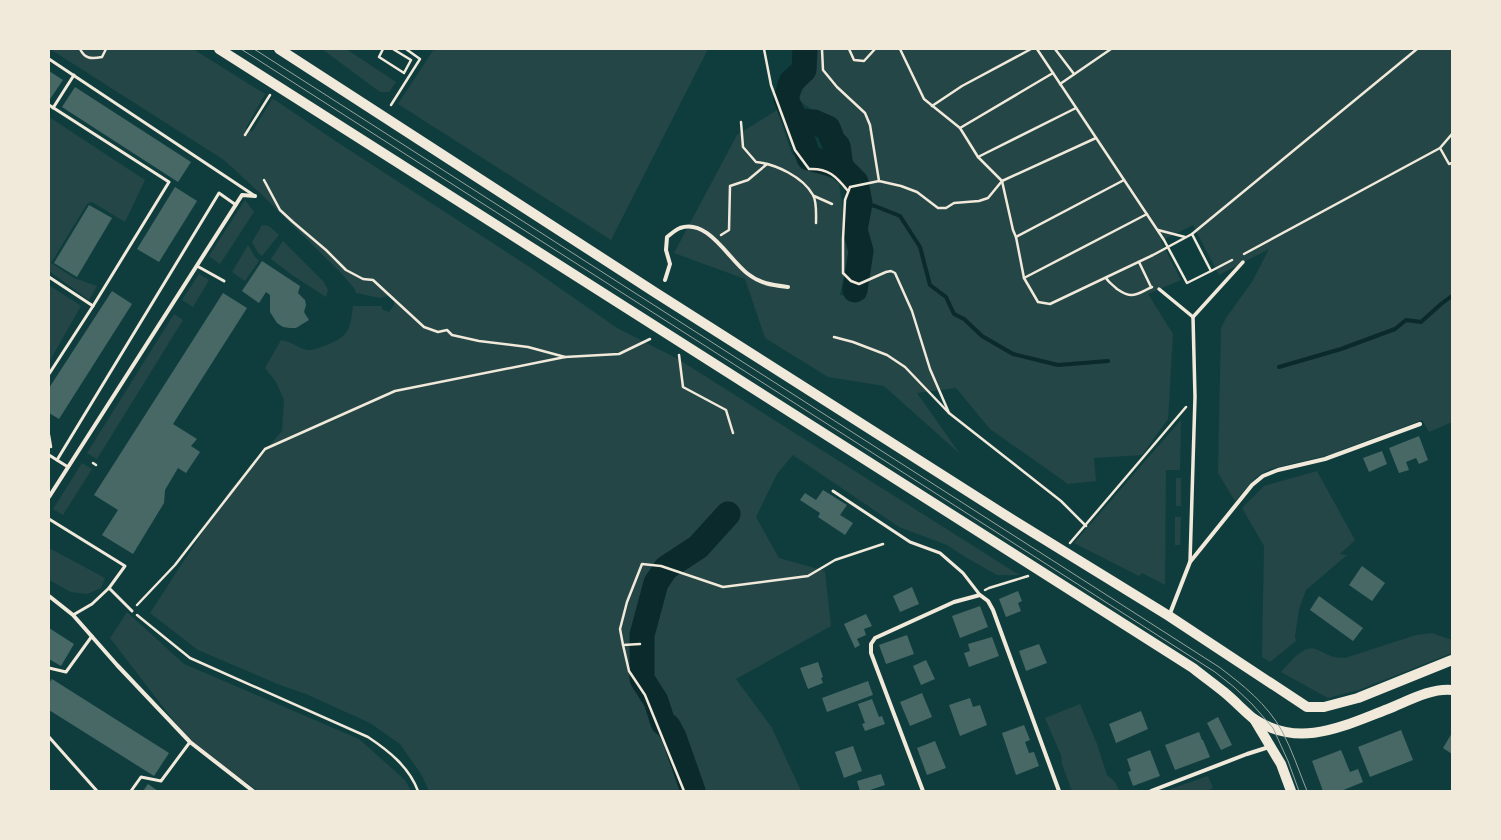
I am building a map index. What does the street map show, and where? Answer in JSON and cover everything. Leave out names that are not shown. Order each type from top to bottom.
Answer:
[{"type":"main road","points":[[219,49],[1193,668],[1254,719],[1272,746],[1281,764],[1291,791]]},
{"type":"main road","points":[[280,49],[656,293],[998,511],[1169,616],[1300,702],[1308,706],[1324,707],[1358,698],[1452,660]]},
{"type":"main road","points":[[1254,719],[1273,728],[1308,735],[1352,723],[1424,694],[1442,690],[1452,690]]},
{"type":"street","points":[[49,497],[242,195],[255,196]]},
{"type":"street","points":[[665,280],[670,264],[666,250],[667,237],[680,228],[696,227],[714,239],[747,274],[766,284],[788,287]]},
{"type":"street","points":[[1190,562],[1194,397],[1193,317],[1243,262]]},
{"type":"street","points":[[1159,289],[1193,317]]},
{"type":"street","points":[[1169,616],[1190,562],[1252,485],[1263,476],[1278,470],[1325,459],[1420,424]]},
{"type":"street","points":[[923,791],[871,653],[871,644],[875,638],[954,602],[980,595],[988,601],[993,610],[1060,791]]},
{"type":"street","points":[[49,596],[73,615],[117,666],[190,742],[253,791]]},
{"type":"street","points":[[1151,791],[1247,754],[1272,746]]},
{"type":"lane","points":[[49,59],[255,196]]},
{"type":"lane","points":[[53,108],[74,75]]},
{"type":"lane","points":[[49,105],[169,182],[93,306],[49,374]]},
{"type":"lane","points":[[57,460],[219,193],[236,204]]},
{"type":"lane","points":[[197,266],[224,281]]},
{"type":"lane","points":[[49,277],[93,306]]},
{"type":"lane","points":[[49,455],[68,467]]},
{"type":"lane","points":[[833,491],[910,542],[940,553],[963,573],[980,595]]},
{"type":"lane","points":[[49,519],[125,566],[109,588],[92,604],[73,615]]},
{"type":"lane","points":[[109,588],[132,611]]},
{"type":"lane","points":[[49,668],[66,672],[92,636]]},
{"type":"lane","points":[[49,737],[97,791]]},
{"type":"lane","points":[[131,791],[141,776],[161,782],[190,742]]},
{"type":"path","points":[[80,49],[83,55],[89,59],[102,57],[106,49]]},
{"type":"path","points":[[383,49],[379,57],[404,73],[411,60],[393,49]]},
{"type":"path","points":[[390,105],[420,59],[406,49]]},
{"type":"path","points":[[764,49],[771,85],[795,150],[809,169],[821,169],[838,179],[848,191]]},
{"type":"path","points":[[822,49],[823,70],[865,113],[870,125],[879,181]]},
{"type":"path","points":[[849,49],[854,60],[864,61],[875,49]]},
{"type":"path","points":[[900,49],[924,99],[960,128],[978,157],[1002,181],[1013,230],[1016,237],[1024,278],[1038,302],[1050,304],[1139,262],[1192,234],[1417,49]]},
{"type":"path","points":[[932,106],[962,86],[1031,49]]},
{"type":"path","points":[[1036,49],[1168,246],[1187,283],[1234,260]]},
{"type":"path","points":[[1055,49],[1074,74]]},
{"type":"path","points":[[1060,84],[1111,49]]},
{"type":"path","points":[[960,128],[1053,73]]},
{"type":"path","points":[[245,135],[272,93]]},
{"type":"path","points":[[978,157],[1076,108]]},
{"type":"path","points":[[741,122],[743,147],[756,162],[767,164],[801,180],[814,196],[832,204]]},
{"type":"path","points":[[1240,256],[1440,148],[1452,134]]},
{"type":"path","points":[[948,413],[930,369],[912,311],[895,273],[891,271],[886,272],[859,284],[851,281],[843,273],[845,200],[850,187],[879,181],[918,192],[938,208],[946,208],[954,203],[979,201],[988,198],[1002,181],[1096,138]]},
{"type":"path","points":[[1440,148],[1449,164],[1452,163]]},
{"type":"path","points":[[714,239],[729,230],[730,186],[748,180],[767,164]]},
{"type":"path","points":[[264,180],[280,210],[293,222],[326,250],[346,270],[363,279],[373,280],[424,327],[438,332],[447,330],[452,335],[479,341],[528,347],[565,357]]},
{"type":"path","points":[[1016,237],[1124,180]]},
{"type":"path","points":[[814,196],[816,223]]},
{"type":"path","points":[[1024,278],[1147,214]]},
{"type":"path","points":[[1157,230],[1185,237]]},
{"type":"path","points":[[1192,234],[1211,270]]},
{"type":"path","points":[[1139,262],[1151,287]]},
{"type":"path","points":[[1106,278],[1108,282],[1127,296],[1133,296],[1157,285]]},
{"type":"path","points":[[834,337],[853,342],[887,355],[905,367],[948,413],[1023,473],[1061,501],[1086,526]]},
{"type":"path","points":[[418,791],[415,783],[403,765],[387,750],[368,737],[190,658],[132,611],[143,597],[175,565],[266,449],[396,391],[565,357],[619,354],[650,339]]},
{"type":"path","points":[[679,356],[683,387],[726,410],[733,433]]},
{"type":"path","points":[[1068,545],[1086,526],[1194,397]]},
{"type":"path","points":[[684,791],[646,695],[629,671],[620,629],[627,602],[642,564],[661,566],[723,587],[808,576],[835,560],[883,544]]},
{"type":"path","points":[[980,595],[989,588],[1028,576]]},
{"type":"path","points":[[623,645],[640,644]]},
{"type":"shaded area","points":[[50,49],[193,49],[265,94],[246,128],[252,132],[272,99],[275,100],[531,268],[617,328],[678,359],[1019,575],[997,575],[947,545],[899,527],[793,455],[777,474],[756,517],[779,558],[825,571],[831,626],[736,679],[772,728],[801,791],[429,791],[421,774],[400,744],[370,723],[306,694],[280,685],[198,650],[150,613],[230,490],[282,431],[284,400],[276,382],[265,368],[281,340],[307,350],[321,347],[337,340],[346,332],[351,321],[353,306],[381,306],[383,310],[389,312],[394,305],[394,301],[388,296],[380,298],[356,293],[354,288],[340,272],[261,194],[224,160]]},
{"type":"shaded area","points":[[322,49],[346,49],[396,82],[389,92],[380,92]]},
{"type":"shaded area","points":[[434,49],[708,49],[611,240],[398,104]]},
{"type":"shaded area","points":[[812,49],[1452,49],[1452,422],[1429,432],[1422,420],[1341,450],[1337,453],[1270,469],[1256,477],[1235,501],[1218,473],[1221,328],[1226,318],[1252,282],[1269,249],[1219,275],[1193,225],[1161,241],[1181,280],[1148,294],[1173,334],[1168,419],[1142,455],[1094,458],[1096,481],[1068,484],[990,429],[956,388],[917,393],[960,454],[884,386],[828,377],[765,338],[745,279],[674,253],[737,135],[777,110],[792,154],[839,183],[849,251],[840,295],[861,299],[869,262],[867,201],[861,178],[845,156],[840,137],[826,120],[797,99],[816,68]]},
{"type":"shaded area","points":[[49,117],[145,180],[125,222],[92,202],[87,204],[51,263],[74,278],[97,286],[89,300],[49,271]]},
{"type":"shaded area","points":[[245,200],[254,212],[220,264],[209,256]]},
{"type":"shaded area","points":[[262,225],[269,226],[279,235],[262,256],[258,253],[252,242]]},
{"type":"shaded area","points":[[283,241],[324,282],[328,290],[326,297],[292,275],[271,259]]},
{"type":"shaded area","points":[[248,245],[259,261],[245,281],[232,272]]},
{"type":"shaded area","points":[[199,274],[209,280],[193,307],[182,300]]},
{"type":"shaded area","points":[[49,285],[81,306],[49,362]]},
{"type":"shaded area","points":[[174,314],[183,320],[97,459],[87,453]]},
{"type":"shaded area","points":[[1181,420],[1180,470],[1166,470],[1165,585],[1142,573],[1139,576],[1074,543]]},
{"type":"shaded area","points":[[82,463],[92,469],[63,515],[53,509]]},
{"type":"shaded area","points":[[1317,471],[1355,540],[1340,554],[1347,555],[1306,590],[1299,609],[1295,636],[1296,641],[1270,662],[1262,657],[1264,546],[1242,508],[1264,486]]},
{"type":"shaded area","points":[[1176,478],[1181,478],[1181,506],[1176,506]]},
{"type":"shaded area","points":[[1175,517],[1181,517],[1180,545],[1175,545]]},
{"type":"shaded area","points":[[49,548],[105,578],[101,588],[87,594],[71,592],[49,580]]},
{"type":"shaded area","points":[[127,612],[184,664],[359,739],[405,780],[411,791],[258,791],[190,742],[110,638]]},
{"type":"shaded area","points":[[1432,633],[1452,640],[1452,653],[1359,690],[1328,698],[1281,672],[1293,659],[1308,649],[1313,648],[1334,657],[1345,658],[1416,635]]},
{"type":"shaded area","points":[[1080,704],[1097,744],[1107,775],[1115,782],[1119,790],[1072,791],[1062,764],[1061,755],[1045,718]]},
{"type":"shaded area","points":[[1208,776],[1213,788],[1206,791],[1165,791]]},
{"type":"building","points":[[49,71],[63,80],[50,99],[49,98]]},
{"type":"building","points":[[75,87],[191,162],[178,182],[62,107]]},
{"type":"building","points":[[175,187],[197,201],[159,262],[137,249]]},
{"type":"building","points":[[89,205],[112,218],[77,277],[54,263]]},
{"type":"building","points":[[262,261],[300,286],[298,293],[305,300],[306,305],[304,312],[309,320],[296,328],[283,327],[277,323],[270,312],[270,295],[266,292],[259,303],[242,291]]},
{"type":"building","points":[[112,291],[132,304],[59,419],[49,413],[49,388]]},
{"type":"building","points":[[223,293],[247,308],[173,424],[197,439],[191,446],[200,452],[186,473],[178,468],[165,490],[164,503],[133,554],[102,535],[118,510],[94,495]]},
{"type":"building","points":[[1419,436],[1428,460],[1419,464],[1416,458],[1406,462],[1409,470],[1399,473],[1389,448]]},
{"type":"building","points":[[1382,451],[1387,464],[1369,472],[1363,458]]},
{"type":"building","points":[[823,490],[847,505],[840,515],[853,523],[845,535],[818,517],[820,513],[800,500],[805,493],[816,500]]},
{"type":"building","points":[[1362,566],[1385,583],[1372,601],[1349,585]]},
{"type":"building","points":[[912,587],[919,604],[900,612],[893,596]]},
{"type":"building","points":[[1018,591],[1022,601],[1018,603],[1021,611],[1006,617],[999,599]]},
{"type":"building","points":[[1319,596],[1363,628],[1353,641],[1310,610]]},
{"type":"building","points":[[980,606],[988,627],[960,638],[952,616]]},
{"type":"building","points":[[866,614],[872,626],[864,629],[866,635],[857,639],[860,645],[855,648],[844,624]]},
{"type":"building","points":[[49,628],[74,644],[61,666],[49,659]]},
{"type":"building","points":[[907,635],[914,654],[886,664],[879,645]]},
{"type":"building","points":[[992,637],[999,656],[969,667],[964,653],[970,651],[968,644]]},
{"type":"building","points":[[1039,644],[1047,663],[1026,671],[1019,651]]},
{"type":"building","points":[[926,660],[935,679],[921,685],[913,666]]},
{"type":"building","points":[[818,662],[823,677],[821,678],[823,683],[808,689],[800,668]]},
{"type":"building","points":[[52,679],[169,753],[154,776],[49,710],[49,683]]},
{"type":"building","points":[[868,681],[873,695],[827,712],[822,698]]},
{"type":"building","points":[[922,693],[932,717],[910,726],[900,702]]},
{"type":"building","points":[[970,698],[973,707],[980,705],[987,725],[960,736],[949,705]]},
{"type":"building","points":[[872,699],[879,717],[882,716],[885,724],[865,731],[862,724],[865,723],[858,704]]},
{"type":"building","points":[[1141,711],[1148,729],[1116,743],[1109,724]]},
{"type":"building","points":[[1218,717],[1232,745],[1221,750],[1207,723]]},
{"type":"building","points":[[1024,725],[1030,740],[1025,742],[1029,753],[1034,752],[1039,766],[1016,775],[1002,733]]},
{"type":"building","points":[[1401,730],[1413,760],[1370,777],[1358,747]]},
{"type":"building","points":[[1199,732],[1210,757],[1175,770],[1165,745]]},
{"type":"building","points":[[1452,733],[1452,754],[1443,748]]},
{"type":"building","points":[[935,741],[946,768],[927,775],[917,748]]},
{"type":"building","points":[[853,746],[862,771],[844,778],[835,752]]},
{"type":"building","points":[[1150,750],[1160,776],[1133,786],[1128,772],[1131,771],[1127,759]]},
{"type":"building","points":[[1341,750],[1350,772],[1358,769],[1363,782],[1341,791],[1323,791],[1312,761]]},
{"type":"building","points":[[881,774],[885,785],[867,791],[860,791],[857,781]]},
{"type":"building","points":[[148,784],[158,791],[143,791]]},
{"type":"waterway","points":[[805,49],[804,70],[791,82],[786,99],[796,121],[809,158],[841,167],[856,182],[860,203],[855,230],[861,251],[855,290]]},
{"type":"waterway","points":[[796,121],[814,122],[828,128],[833,141],[838,146],[841,167]]},
{"type":"waterway","points":[[860,203],[875,206],[900,216],[920,247],[930,285],[946,297],[954,314],[964,319],[982,336],[1013,354],[1058,365],[1108,361]]},
{"type":"waterway","points":[[1279,367],[1341,349],[1395,329],[1406,320],[1421,322],[1452,296]]},
{"type":"waterway","points":[[693,791],[674,737],[668,726],[663,723],[656,701],[642,679],[642,635],[656,583],[666,568],[698,547],[728,514]]},
{"type":"tram line","points":[[241,49],[1215,672],[1252,704],[1273,728],[1288,761],[1299,791]]},
{"type":"tram line","points":[[254,49],[1219,667],[1254,696],[1276,721],[1289,746],[1307,791]]}]
